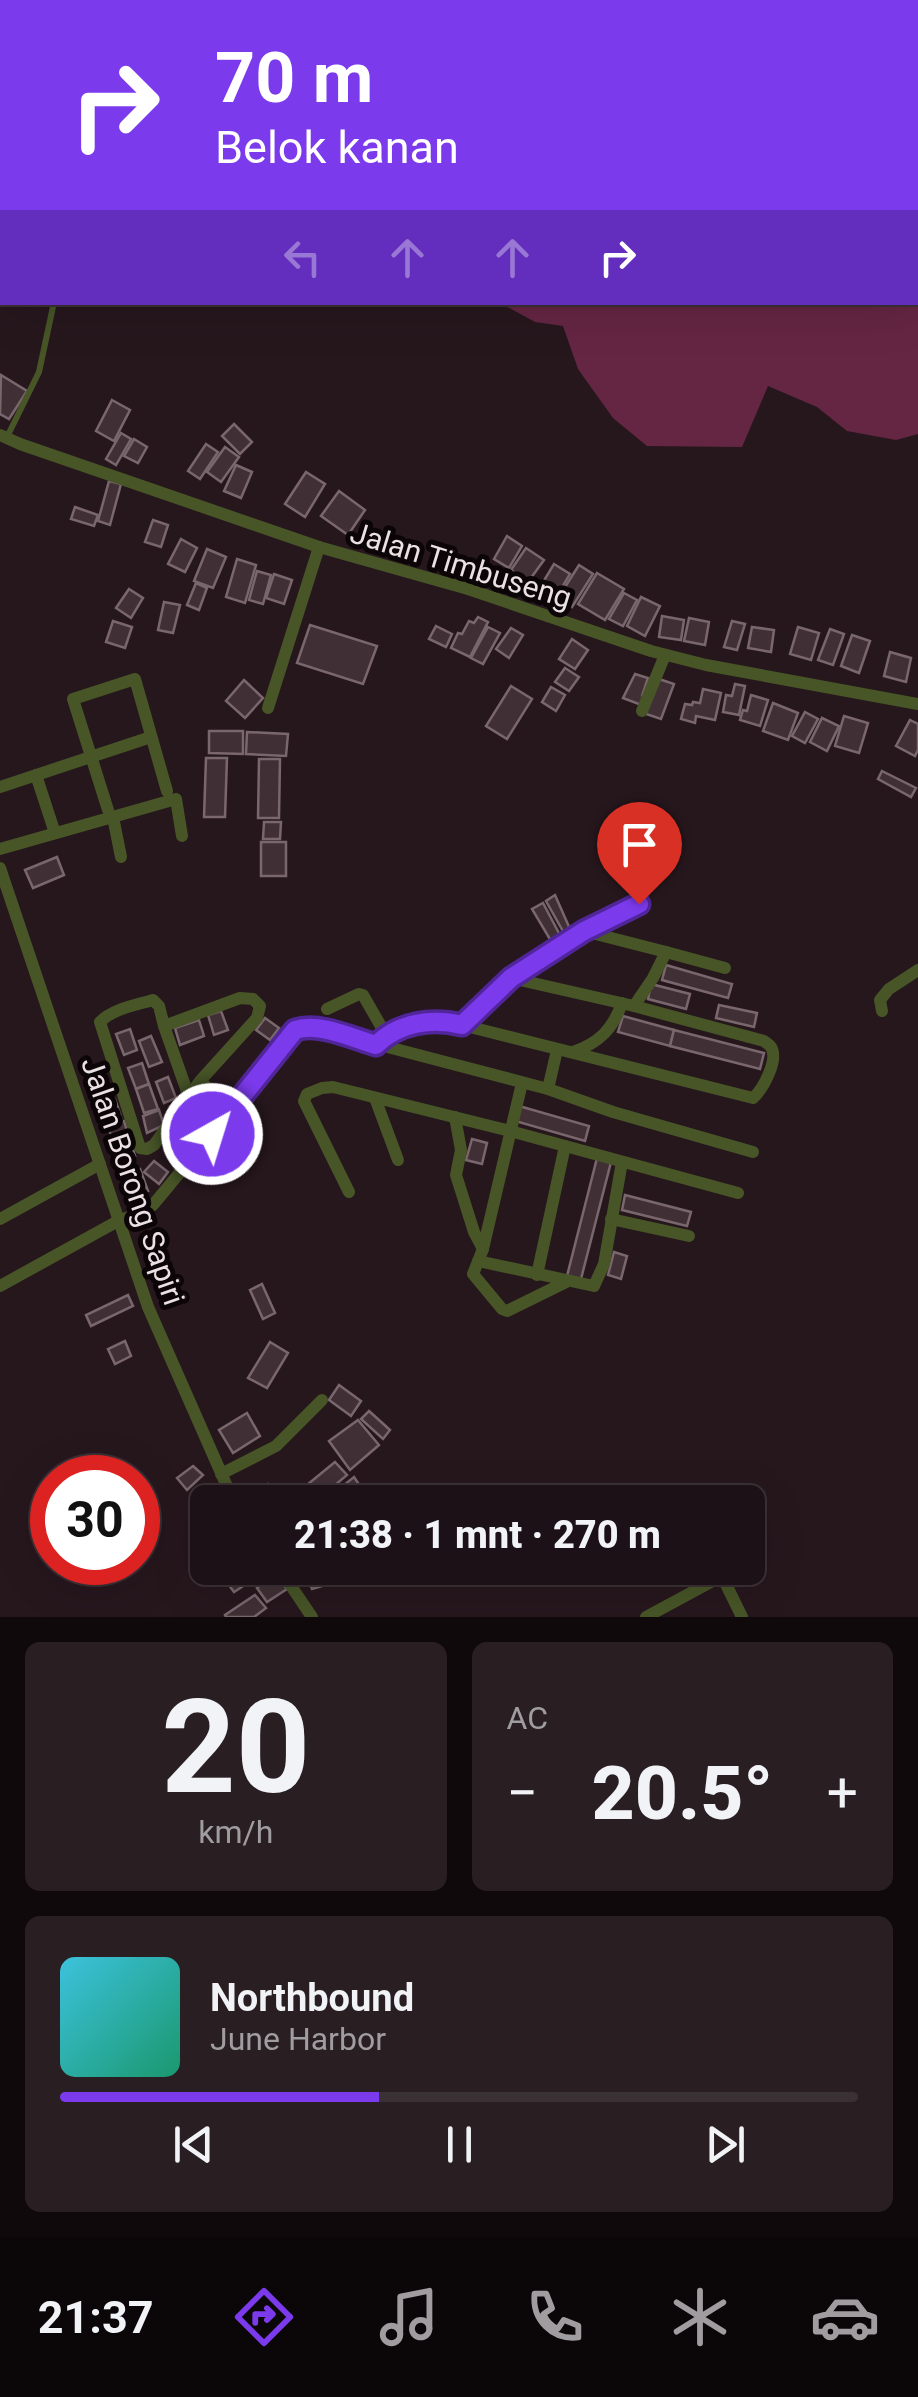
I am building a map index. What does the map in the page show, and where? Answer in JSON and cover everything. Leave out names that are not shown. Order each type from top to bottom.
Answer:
[{"type":"street","points":[[0,117],[0,134]]},
{"type":"street","name":"Jalan Timbuseng","points":[[3,437],[319,547],[468,589],[665,655],[918,704]]},
{"type":"street","points":[[268,708],[319,547]]},
{"type":"street","points":[[642,710],[665,655]]},
{"type":"street","points":[[121,858],[73,699],[134,679],[168,791]]},
{"type":"street","points":[[0,787],[151,737]]},
{"type":"street","points":[[36,775],[53,827]]},
{"type":"street","points":[[0,848],[110,813],[176,799],[182,836]]},
{"type":"street","name":"Jalan Borong Sapiri","points":[[0,868],[148,1307],[228,1485]]},
{"type":"street","points":[[462,1025],[511,978],[584,931],[726,968]]},
{"type":"street","points":[[564,1051],[584,1048],[610,1030],[653,978],[666,952]]},
{"type":"street","points":[[882,1012],[880,1000],[889,989],[918,970]]},
{"type":"street","points":[[381,1040],[428,1020],[462,1025],[753,1098],[766,1083],[774,1054],[764,1041],[511,978]]},
{"type":"street","points":[[327,1010],[363,995],[381,1040]]},
{"type":"street","points":[[164,1026],[240,998],[250,997],[258,1002],[257,1018],[200,1081],[189,1097],[154,1145],[147,1149],[140,1148],[100,1022],[108,1014],[153,1000],[159,1006],[164,1026],[189,1097]]},
{"type":"street","points":[[2,1280],[153,1206],[295,1030],[306,1027],[381,1040],[753,1152]]},
{"type":"street","points":[[548,1089],[564,1051]]},
{"type":"street","points":[[200,1081],[232,1110]]},
{"type":"street","points":[[522,1083],[474,1277],[506,1311],[566,1282]]},
{"type":"street","points":[[349,1192],[304,1099],[307,1094],[328,1087],[738,1193]]},
{"type":"street","points":[[376,1098],[398,1160]]},
{"type":"street","points":[[455,1117],[461,1150],[456,1175],[480,1255]]},
{"type":"street","points":[[536,1275],[565,1146]]},
{"type":"street","points":[[480,1255],[536,1275],[588,1286],[596,1284],[604,1264],[622,1162]]},
{"type":"street","points":[[0,1219],[100,1164]]},
{"type":"street","points":[[611,1219],[690,1236]]},
{"type":"street","points":[[222,1474],[276,1446],[322,1400]]},
{"type":"street","points":[[290,1585],[312,1617]]},
{"type":"street","points":[[646,1617],[699,1585]]},
{"type":"street","points":[[726,1585],[742,1617]]},
{"type":"lane","points":[[3,437],[38,372],[53,305]]},
{"type":"lane","points":[[584,931],[639,904]]},
{"type":"shaded area","points":[[504,305],[918,305],[918,434],[896,440],[847,431],[817,407],[768,386],[742,447],[647,446],[613,418],[578,369],[563,326],[535,322]]},
{"type":"building","points":[[1,375],[27,391],[9,419],[0,414]]},
{"type":"building","points":[[112,400],[130,410],[114,441],[96,431]]},
{"type":"building","points":[[234,424],[252,442],[240,454],[222,436]]},
{"type":"building","points":[[121,433],[131,439],[116,465],[106,459]]},
{"type":"building","points":[[134,439],[147,447],[138,463],[124,456]]},
{"type":"building","points":[[206,444],[218,452],[200,479],[188,471]]},
{"type":"building","points":[[225,447],[239,457],[221,482],[207,472]]},
{"type":"building","points":[[236,465],[252,472],[241,498],[224,491]]},
{"type":"building","points":[[306,472],[325,484],[305,517],[285,504]]},
{"type":"building","points":[[109,481],[121,484],[110,525],[98,521]]},
{"type":"building","points":[[339,491],[365,510],[348,535],[321,516]]},
{"type":"building","points":[[75,507],[98,515],[94,526],[71,519]]},
{"type":"building","points":[[153,520],[168,525],[161,547],[145,542]]},
{"type":"building","points":[[507,536],[522,546],[509,568],[494,559]]},
{"type":"building","points":[[181,539],[197,548],[185,572],[168,564]]},
{"type":"building","points":[[526,548],[544,560],[528,582],[511,570]]},
{"type":"building","points":[[207,549],[226,557],[213,588],[194,581]]},
{"type":"building","points":[[237,559],[256,565],[245,603],[226,597]]},
{"type":"building","points":[[554,564],[570,574],[551,606],[534,597]]},
{"type":"building","points":[[579,565],[593,574],[572,607],[558,598]]},
{"type":"building","points":[[257,571],[271,575],[263,604],[249,600]]},
{"type":"building","points":[[597,573],[624,589],[605,620],[578,604]]},
{"type":"building","points":[[274,574],[292,580],[284,604],[266,598]]},
{"type":"building","points":[[196,583],[207,588],[199,610],[187,605]]},
{"type":"building","points":[[129,589],[143,598],[131,618],[116,608]]},
{"type":"building","points":[[624,593],[637,600],[623,626],[609,619]]},
{"type":"building","points":[[641,597],[660,606],[645,636],[627,626]]},
{"type":"building","points":[[164,602],[180,605],[173,633],[158,630]]},
{"type":"building","points":[[662,616],[684,620],[681,640],[659,637]]},
{"type":"building","points":[[478,617],[488,622],[470,657],[451,648],[458,633],[462,634],[469,621],[474,623]]},
{"type":"building","points":[[689,618],[709,622],[705,645],[684,641]]},
{"type":"building","points":[[113,621],[132,627],[125,648],[106,642]]},
{"type":"building","points":[[732,621],[745,624],[737,650],[724,647]]},
{"type":"building","points":[[310,625],[377,646],[363,684],[297,663]]},
{"type":"building","points":[[436,626],[452,634],[446,647],[429,639]]},
{"type":"building","points":[[488,627],[500,633],[483,664],[471,658]]},
{"type":"building","points":[[752,627],[774,630],[771,652],[748,648]]},
{"type":"building","points":[[798,627],[819,633],[811,660],[790,654]]},
{"type":"building","points":[[511,628],[523,635],[509,658],[496,649]]},
{"type":"building","points":[[830,629],[844,634],[833,665],[818,660]]},
{"type":"building","points":[[852,635],[870,641],[859,673],[841,666]]},
{"type":"building","points":[[572,639],[588,650],[575,669],[559,659]]},
{"type":"building","points":[[890,652],[911,658],[906,682],[884,676]]},
{"type":"building","points":[[565,668],[579,677],[569,691],[555,682]]},
{"type":"building","points":[[635,674],[648,678],[643,693],[659,679],[674,684],[661,719],[623,698]]},
{"type":"building","points":[[244,680],[263,698],[245,718],[226,701]]},
{"type":"building","points":[[735,684],[745,686],[739,715],[723,712],[726,695],[732,696]]},
{"type":"building","points":[[511,686],[532,699],[507,739],[486,726]]},
{"type":"building","points":[[551,687],[565,695],[556,711],[542,702]]},
{"type":"building","points":[[703,689],[721,693],[715,720],[696,716],[695,723],[681,719],[685,704],[700,703]]},
{"type":"building","points":[[751,695],[768,700],[760,726],[740,720]]},
{"type":"building","points":[[773,703],[798,713],[788,740],[763,731]]},
{"type":"building","points":[[805,712],[818,719],[805,743],[792,736]]},
{"type":"building","points":[[844,716],[868,723],[859,753],[835,746]]},
{"type":"building","points":[[822,718],[839,726],[827,751],[810,742]]},
{"type":"building","points":[[910,720],[918,724],[915,756],[896,746]]},
{"type":"building","points":[[209,731],[243,731],[243,754],[209,753]]},
{"type":"building","points":[[247,732],[288,734],[286,756],[246,754]]},
{"type":"building","points":[[206,758],[227,758],[225,817],[204,817]]},
{"type":"building","points":[[259,759],[280,759],[279,818],[258,818]]},
{"type":"building","points":[[882,771],[916,788],[911,797],[878,779]]},
{"type":"building","points":[[264,822],[281,822],[280,839],[263,839]]},
{"type":"building","points":[[261,842],[286,842],[286,876],[261,876]]},
{"type":"building","points":[[57,857],[64,875],[33,888],[25,870]]},
{"type":"building","points":[[555,895],[570,929],[564,933],[546,901]]},
{"type":"building","points":[[543,903],[561,937],[551,941],[532,909]]},
{"type":"building","points":[[666,965],[732,984],[728,998],[662,980]]},
{"type":"building","points":[[651,984],[690,994],[686,1009],[648,999]]},
{"type":"building","points":[[719,1005],[757,1013],[754,1027],[716,1018]]},
{"type":"building","points":[[221,1011],[228,1030],[214,1035],[208,1015]]},
{"type":"building","points":[[623,1016],[674,1030],[670,1046],[618,1032]]},
{"type":"building","points":[[265,1018],[279,1028],[270,1040],[256,1030]]},
{"type":"building","points":[[199,1020],[204,1036],[180,1045],[175,1028]]},
{"type":"building","points":[[130,1029],[137,1050],[124,1055],[116,1034]]},
{"type":"building","points":[[674,1030],[764,1053],[760,1069],[670,1046]]},
{"type":"building","points":[[151,1036],[162,1062],[149,1067],[139,1041]]},
{"type":"building","points":[[142,1063],[149,1084],[136,1089],[128,1068]]},
{"type":"building","points":[[99,1066],[109,1097],[95,1102],[86,1071]]},
{"type":"building","points":[[168,1077],[176,1098],[164,1103],[156,1082]]},
{"type":"building","points":[[149,1084],[158,1109],[144,1113],[136,1089]]},
{"type":"building","points":[[115,1099],[122,1120],[108,1125],[100,1104]]},
{"type":"building","points":[[519,1106],[589,1126],[585,1141],[515,1121]]},
{"type":"building","points":[[159,1110],[164,1125],[147,1133],[143,1116]]},
{"type":"building","points":[[124,1121],[135,1156],[119,1161],[108,1126]]},
{"type":"building","points":[[472,1139],[487,1143],[482,1164],[466,1160]]},
{"type":"building","points":[[597,1158],[611,1162],[581,1279],[567,1276]]},
{"type":"building","points":[[154,1161],[168,1172],[159,1184],[144,1172]]},
{"type":"building","points":[[140,1169],[148,1191],[128,1198],[121,1176]]},
{"type":"building","points":[[625,1195],[691,1212],[687,1226],[622,1210]]},
{"type":"building","points":[[614,1252],[627,1256],[621,1279],[608,1275]]},
{"type":"building","points":[[262,1284],[275,1313],[263,1319],[250,1290]]},
{"type":"building","points":[[128,1295],[133,1306],[91,1326],[86,1315]]},
{"type":"building","points":[[125,1341],[131,1356],[115,1364],[108,1349]]},
{"type":"building","points":[[270,1342],[288,1353],[267,1388],[248,1378]]},
{"type":"building","points":[[339,1385],[361,1401],[351,1416],[329,1400]]},
{"type":"building","points":[[369,1411],[390,1430],[383,1439],[361,1419]]},
{"type":"building","points":[[247,1413],[260,1436],[233,1453],[219,1430]]},
{"type":"building","points":[[358,1420],[379,1445],[350,1470],[329,1441]]},
{"type":"building","points":[[335,1462],[347,1475],[335,1485],[307,1485]]},
{"type":"building","points":[[193,1466],[203,1475],[187,1490],[177,1478]]},
{"type":"building","points":[[284,1585],[287,1589],[267,1602],[257,1588]]},
{"type":"building","points":[[255,1595],[266,1608],[254,1617],[226,1617],[225,1615]]},
{"type":"route","points":[[212,1134],[295,1030],[319,1029],[376,1045],[386,1035],[428,1020],[462,1025],[511,978],[584,931],[639,904]]}]
